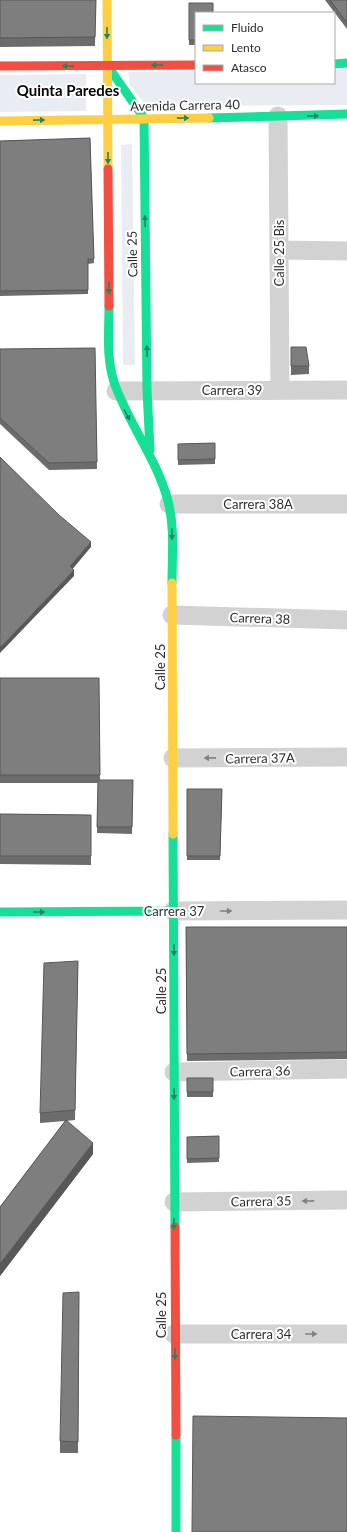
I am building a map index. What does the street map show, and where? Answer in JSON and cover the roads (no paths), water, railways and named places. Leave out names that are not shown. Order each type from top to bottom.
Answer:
[{"type":"street","name":"Calle 25","points":[[107,0],[110,358],[116,391],[125,412],[150,454],[162,481],[169,504],[172,524],[174,1334],[176,1532]]},
{"type":"street","points":[[335,64],[347,63]]},
{"type":"street","points":[[107,65],[144,118]]},
{"type":"street","points":[[0,66],[195,65]]},
{"type":"street","name":"Avenida Carrera 40","points":[[0,121],[347,114]]},
{"type":"street","name":"Calle 25 Bis","points":[[278,116],[280,389]]},
{"type":"street","name":"Calle 25","points":[[144,118],[147,390],[150,454]]},
{"type":"street","points":[[279,250],[347,251]]},
{"type":"street","name":"Carrera 39","points":[[116,391],[280,389],[347,390]]},
{"type":"street","name":"Carrera 38A","points":[[169,504],[347,504]]},
{"type":"street","name":"Carrera 38","points":[[172,615],[347,620]]},
{"type":"street","name":"Carrera 37A","points":[[173,758],[347,757]]},
{"type":"street","name":"Carrera 37","points":[[0,912],[347,910]]},
{"type":"street","name":"Carrera 36","points":[[174,1072],[347,1069]]},
{"type":"street","name":"Carrera 35","points":[[174,1202],[347,1200]]},
{"type":"street","name":"Carrera 34","points":[[174,1334],[347,1334]]},
{"type":"district","name":"Quinta Paredes","points":[[68,90]]}]
